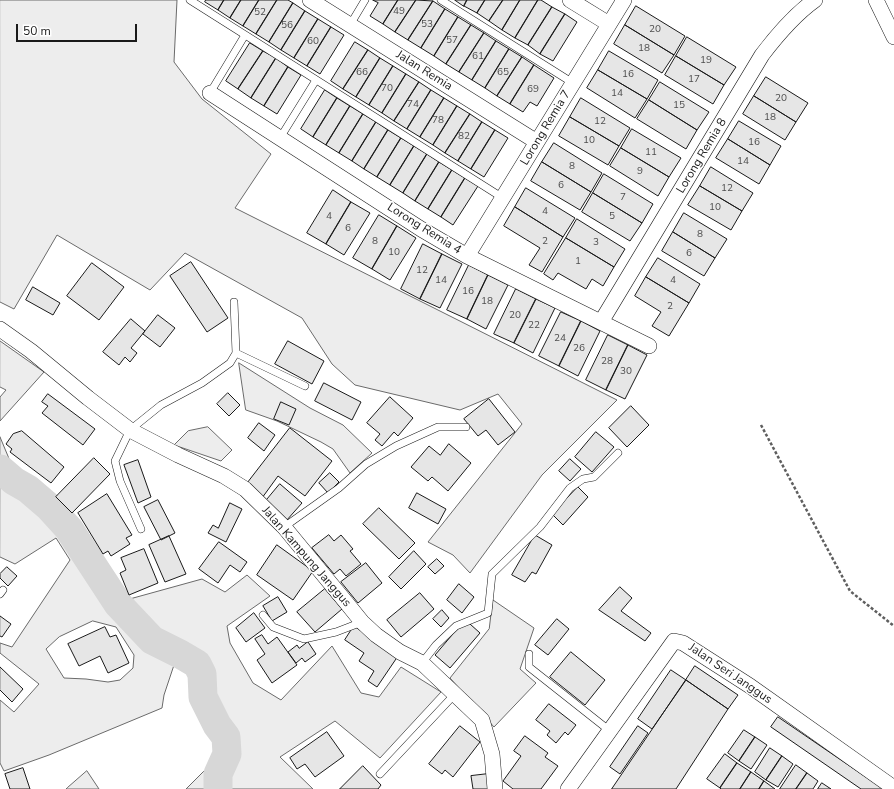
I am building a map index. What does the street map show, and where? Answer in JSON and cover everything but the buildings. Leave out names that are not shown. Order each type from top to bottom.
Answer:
[{"type":"street","name":"Jalan Remia","points":[[310,0],[537,142]]},
{"type":"street","points":[[570,0],[609,24]]},
{"type":"street","name":"Lorong Remia 7","points":[[467,256],[624,0]]},
{"type":"street","name":"Lorong Remia 8","points":[[601,322],[762,55],[781,30],[815,0]]},
{"type":"street","points":[[876,0],[894,37]]},
{"type":"street","name":"Lorong Remia 4","points":[[210,93],[421,229],[467,256],[649,346]]},
{"type":"street","name":"Jalan Kampung Janggus","points":[[0,330],[31,351],[130,430],[178,455],[224,476],[245,489],[284,528],[362,622],[376,635],[400,652],[422,663],[482,720],[492,754],[495,789]]},
{"type":"street","name":"Jalan Seri Janggus","points":[[568,789],[674,641],[684,643],[750,686],[894,788]]},
{"type":"lane","points":[[190,0],[503,198]]},
{"type":"lane","points":[[350,25],[365,0]]},
{"type":"lane","points":[[441,0],[573,83]]},
{"type":"lane","points":[[210,93],[245,35]]},
{"type":"lane","points":[[280,138],[316,80]]},
{"type":"lane","points":[[141,529],[120,481],[115,461],[130,430],[160,405],[202,383],[230,363],[236,353],[234,302]]},
{"type":"lane","points":[[236,353],[305,386]]},
{"type":"lane","points":[[284,528],[339,488],[366,464],[396,446],[438,428],[466,427]]},
{"type":"lane","points":[[422,663],[436,645],[456,626],[488,613],[492,574],[540,527],[570,488],[583,479],[594,478],[618,453]]},
{"type":"lane","points":[[262,615],[273,627],[304,639],[336,632],[362,622]]},
{"type":"lane","points":[[529,654],[529,667],[610,731]]},
{"type":"lane","points":[[380,774],[455,694]]},
{"type":"path","points":[[761,425],[850,591],[894,626]]},
{"type":"shaded area","points":[[0,0],[177,0],[174,62],[202,99],[271,154],[235,208],[617,400],[542,475],[470,573],[453,555],[428,542],[522,424],[498,394],[460,410],[355,385],[332,364],[302,318],[185,253],[150,290],[57,235],[14,309],[0,302]]},
{"type":"shaded area","points":[[0,341],[44,372],[0,421],[0,397],[6,390],[0,387]]},
{"type":"shaded area","points":[[239,363],[310,408],[343,425],[372,453],[350,473],[333,449],[277,421],[246,410]]},
{"type":"shaded area","points":[[208,427],[232,450],[221,461],[174,445],[188,431]]},
{"type":"shaded area","points":[[0,437],[10,461],[71,514],[102,565],[126,600],[202,579],[225,592],[247,575],[270,596],[227,626],[230,643],[253,683],[281,700],[332,646],[361,693],[379,697],[401,667],[441,692],[380,758],[335,721],[280,757],[313,789],[186,789],[219,756],[220,740],[198,698],[197,679],[190,667],[176,659],[164,695],[162,708],[49,755],[4,771],[0,763],[0,700],[14,712],[39,684],[0,653],[0,643],[12,647],[70,560],[56,538],[15,564],[0,557]],"holes":[[[93,621],[116,627],[134,655],[133,668],[120,680],[108,682],[64,678],[46,649],[59,637]]]},
{"type":"shaded area","points":[[493,600],[534,628],[520,669],[536,683],[494,727],[450,678],[489,629]]},
{"type":"shaded area","points":[[87,771],[99,789],[66,789],[67,788]]},
{"type":"waterway","points":[[0,469],[14,481],[28,489],[49,507],[69,529],[118,604],[152,640],[197,664],[202,674],[203,697],[217,725],[226,737],[227,754],[218,774],[218,789]]}]
